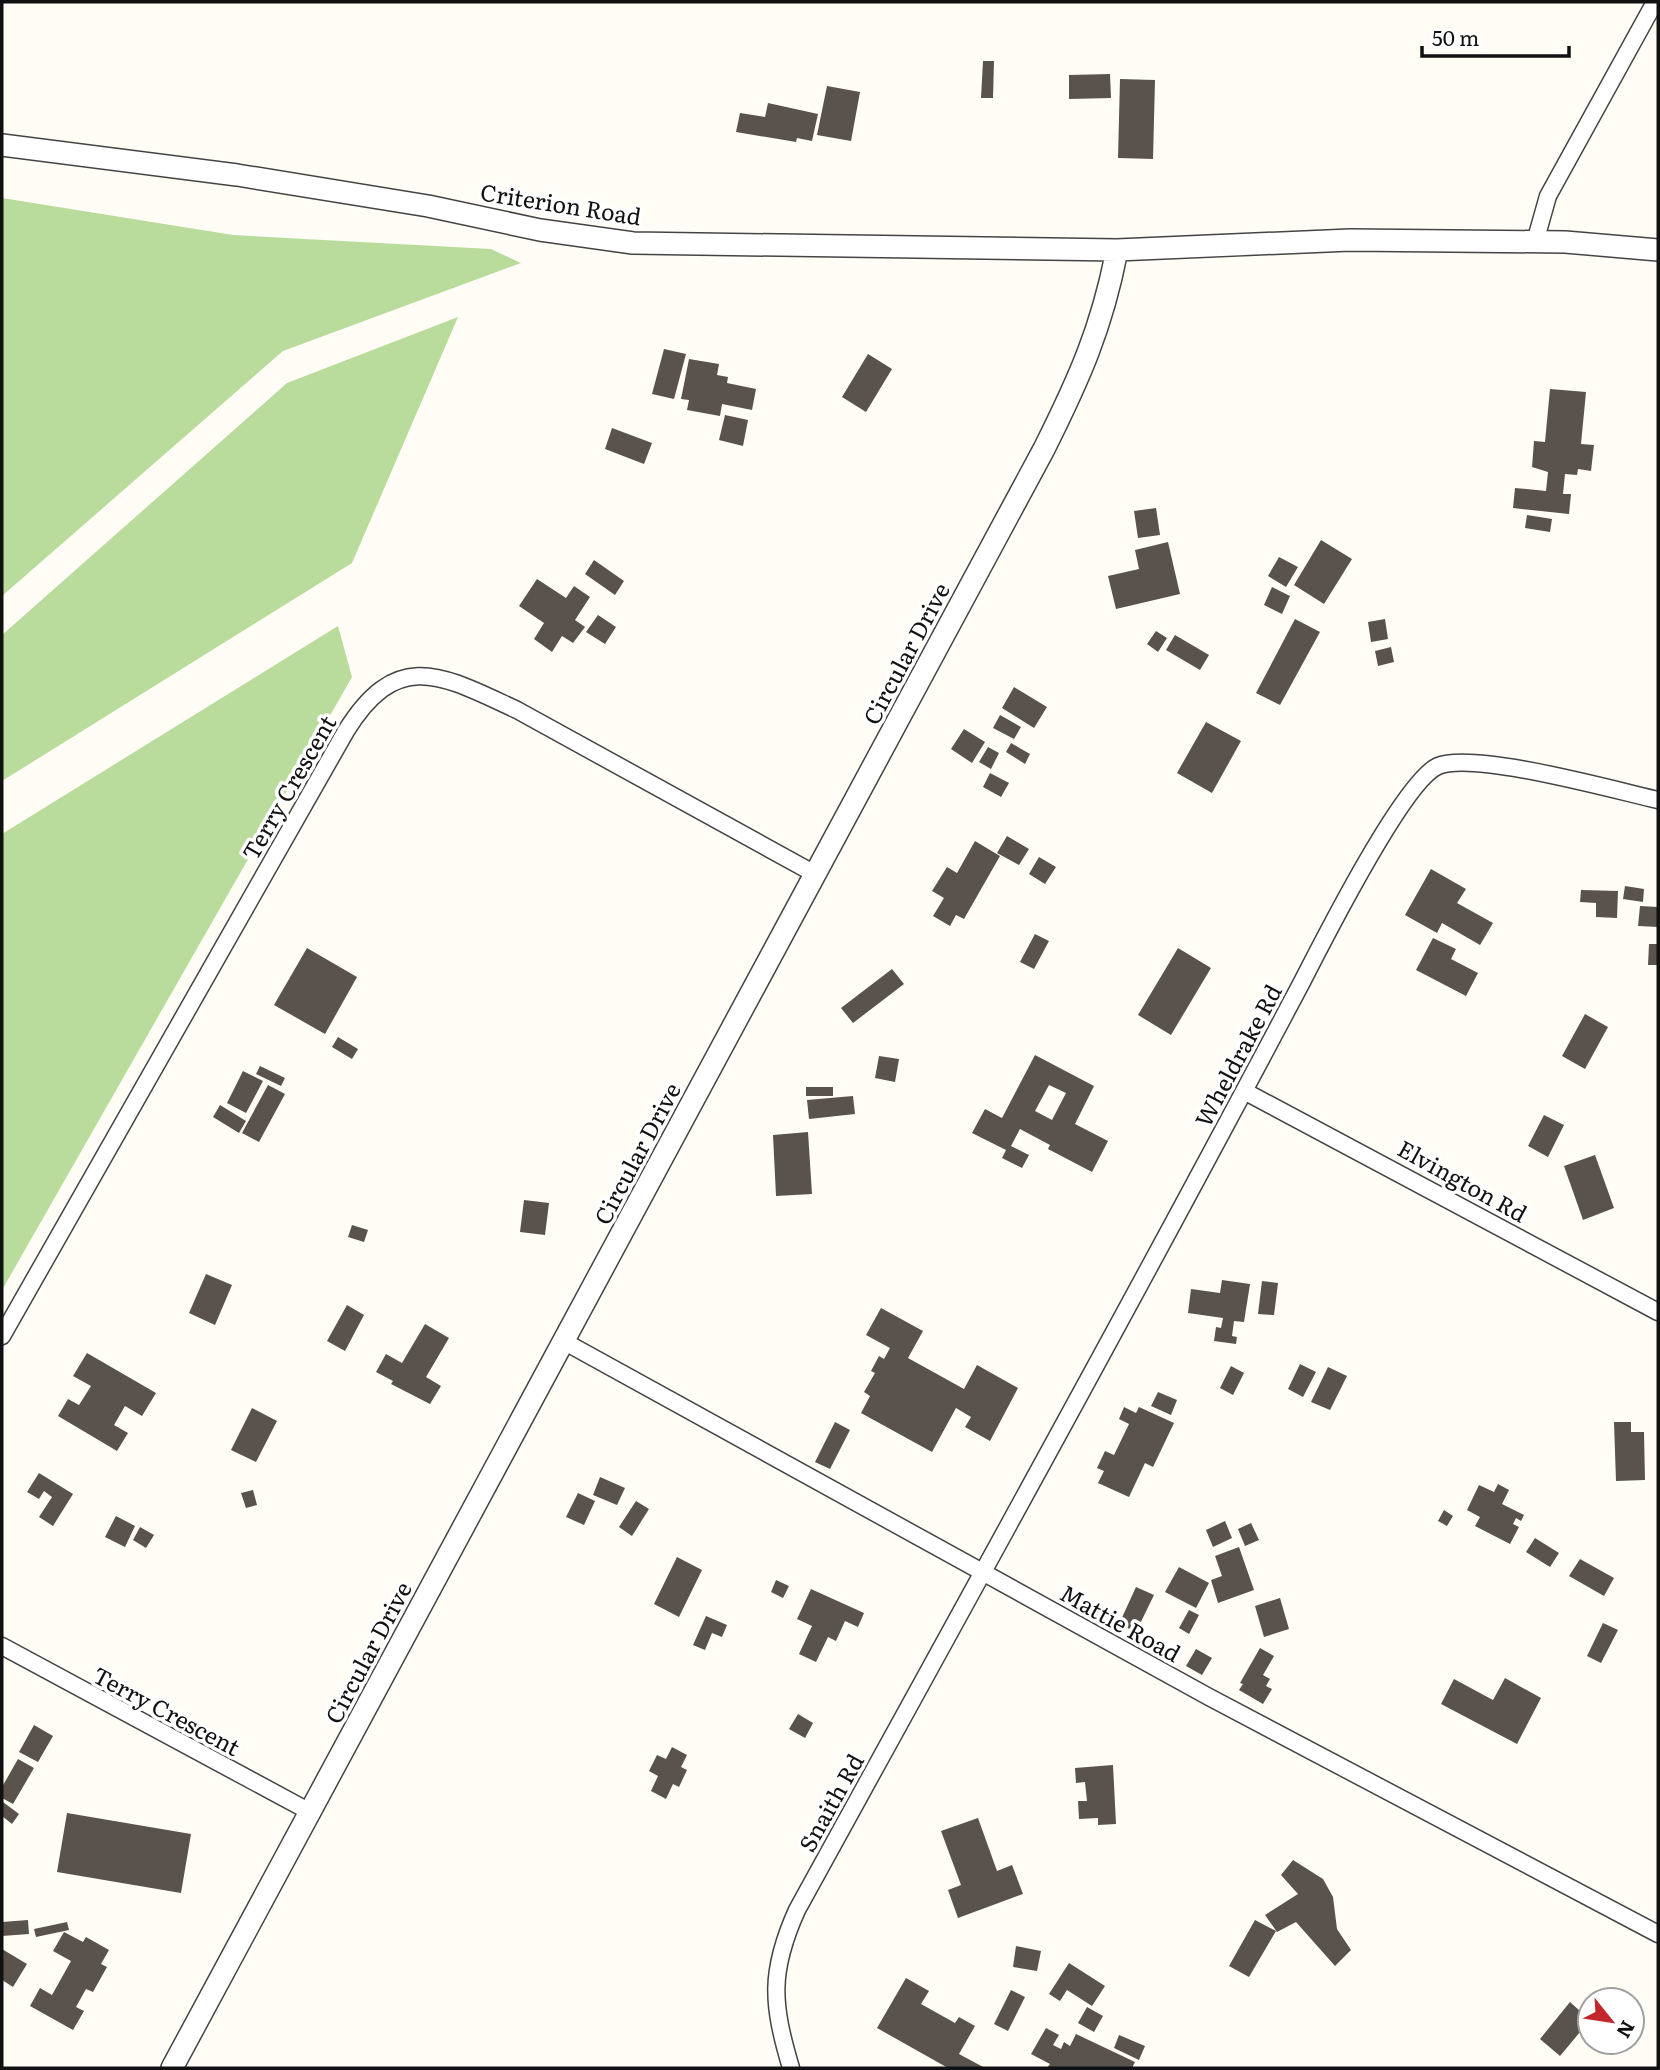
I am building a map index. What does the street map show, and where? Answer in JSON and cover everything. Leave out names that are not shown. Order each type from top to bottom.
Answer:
[{"type":"street","points":[[1535,242],[1548,196],[1655,2]]},
{"type":"street","name":"Criterion Road","points":[[2,145],[250,177],[428,206],[540,230],[633,243],[1116,250],[1350,240],[1535,242],[1658,250]]},
{"type":"street","name":"Circular Drive","points":[[172,2068],[312,1813],[1073,391],[1102,321],[1116,250]]},
{"type":"street","name":"Terry Crescent","points":[[2,1336],[346,731],[370,697],[393,681],[427,675],[471,688],[517,710],[815,874]]},
{"type":"street","name":"Wheldrake Rd","points":[[983,1572],[1396,813],[1410,792],[1437,767],[1481,762],[1658,800]]},
{"type":"street","name":"Elvington Rd","points":[[1244,1091],[1658,1312]]},
{"type":"street","name":"Mattie Road","points":[[565,1342],[1209,1697],[1658,1934]]},
{"type":"street","name":"Snaith Rd","points":[[791,2068],[780,2034],[776,1990],[781,1946],[797,1910],[983,1572]]},
{"type":"street","name":"Terry Crescent","points":[[2,1646],[312,1813]]},
{"type":"green space","points":[[2,198],[233,235],[491,249],[521,263],[283,351],[2,596]]},
{"type":"green space","points":[[458,317],[352,563],[2,781],[2,635],[287,383]]},
{"type":"green space","points":[[338,626],[352,677],[2,1290],[2,834]]},
{"type":"building","points":[[983,61],[994,61],[993,98],[981,98]]},
{"type":"building","points":[[1110,74],[1111,98],[1069,99],[1069,75]]},
{"type":"building","points":[[1120,79],[1155,80],[1153,159],[1118,158]]},
{"type":"building","points":[[827,86],[860,92],[851,141],[817,135]]},
{"type":"building","points":[[768,103],[818,114],[812,141],[797,138],[796,142],[736,132],[740,113],[765,117]]},
{"type":"building","points":[[664,349],[686,354],[674,399],[652,394]]},
{"type":"building","points":[[868,354],[892,369],[866,412],[842,397]]},
{"type":"building","points":[[689,359],[719,364],[717,375],[728,377],[727,383],[756,389],[752,410],[722,404],[720,416],[687,410],[689,400],[681,399]]},
{"type":"building","points":[[1550,389],[1586,392],[1581,444],[1594,445],[1591,471],[1578,469],[1577,475],[1565,474],[1563,494],[1571,494],[1569,514],[1513,508],[1515,488],[1546,491],[1548,472],[1532,467],[1534,441],[1545,442]]},
{"type":"building","points":[[725,415],[748,420],[743,446],[719,440]]},
{"type":"building","points":[[612,428],[652,443],[644,464],[605,449]]},
{"type":"building","points":[[1156,508],[1160,535],[1138,538],[1134,511]]},
{"type":"building","points":[[1527,515],[1552,519],[1550,532],[1525,528]]},
{"type":"building","points":[[1321,540],[1352,559],[1324,604],[1294,585]]},
{"type":"building","points":[[1168,542],[1180,594],[1116,609],[1108,576],[1139,569],[1135,550]]},
{"type":"building","points":[[1279,557],[1298,567],[1286,587],[1268,576]]},
{"type":"building","points":[[594,560],[624,581],[615,595],[585,574]]},
{"type":"building","points":[[537,579],[566,598],[574,586],[590,597],[575,620],[585,627],[573,643],[562,636],[552,652],[534,639],[544,623],[519,606]]},
{"type":"building","points":[[1272,587],[1290,596],[1282,614],[1264,605]]},
{"type":"building","points":[[598,615],[616,627],[605,644],[586,632]]},
{"type":"building","points":[[1295,619],[1320,632],[1280,705],[1256,693]]},
{"type":"building","points":[[1385,619],[1388,639],[1371,642],[1368,622]]},
{"type":"building","points":[[1156,631],[1167,638],[1158,652],[1147,644]]},
{"type":"building","points":[[1175,635],[1209,655],[1200,670],[1166,650]]},
{"type":"building","points":[[1391,647],[1394,662],[1378,666],[1375,651]]},
{"type":"building","points":[[1014,687],[1047,707],[1034,728],[1002,708]]},
{"type":"building","points":[[1000,715],[1021,727],[1014,739],[993,728]]},
{"type":"building","points":[[1206,722],[1241,741],[1212,793],[1177,773]]},
{"type":"building","points":[[964,729],[985,742],[972,763],[951,749]]},
{"type":"building","points":[[1011,743],[1030,754],[1025,764],[1006,752]]},
{"type":"building","points":[[988,747],[999,753],[991,769],[979,762]]},
{"type":"building","points":[[990,773],[1009,783],[1001,797],[983,787]]},
{"type":"building","points":[[1007,836],[1029,849],[1019,865],[997,853]]},
{"type":"building","points":[[975,841],[1000,856],[964,919],[956,915],[950,926],[933,916],[944,898],[932,891],[947,867],[957,873]]},
{"type":"building","points":[[1039,857],[1056,867],[1045,884],[1029,874]]},
{"type":"building","points":[[1431,869],[1466,889],[1457,903],[1493,923],[1480,945],[1442,923],[1437,933],[1405,915]]},
{"type":"building","points":[[1625,886],[1644,889],[1643,902],[1623,899]]},
{"type":"building","points":[[1581,890],[1618,891],[1617,918],[1596,917],[1596,903],[1580,902]]},
{"type":"building","points":[[1640,906],[1658,907],[1658,927],[1638,926]]},
{"type":"building","points":[[1035,934],[1049,941],[1034,969],[1020,962]]},
{"type":"building","points":[[1433,938],[1456,949],[1451,959],[1478,973],[1466,996],[1416,970]]},
{"type":"building","points":[[1649,944],[1658,944],[1658,965],[1648,965]]},
{"type":"building","points":[[307,948],[357,977],[325,1034],[274,1005]]},
{"type":"building","points":[[1178,948],[1211,968],[1171,1035],[1138,1015]]},
{"type":"building","points":[[892,969],[904,984],[853,1023],[841,1008]]},
{"type":"building","points":[[1585,1014],[1608,1027],[1585,1069],[1562,1056]]},
{"type":"building","points":[[338,1037],[358,1049],[352,1059],[332,1047]]},
{"type":"building","points":[[1035,1055],[1094,1086],[1075,1124],[1108,1141],[1092,1172],[1048,1149],[1050,1145],[1020,1129],[1011,1146],[1029,1155],[1022,1168],[1002,1158],[1006,1150],[972,1133],[985,1109],[1002,1118]],"holes":[[[1049,1085],[1066,1093],[1052,1120],[1035,1111]]]},
{"type":"building","points":[[879,1056],[899,1059],[895,1082],[875,1078]]},
{"type":"building","points":[[260,1066],[285,1078],[281,1086],[256,1074]]},
{"type":"building","points":[[243,1071],[263,1081],[246,1113],[227,1103]]},
{"type":"building","points":[[268,1085],[285,1094],[259,1142],[242,1133]]},
{"type":"building","points":[[806,1087],[833,1087],[833,1096],[806,1096]]},
{"type":"building","points":[[853,1096],[855,1114],[809,1119],[807,1100]]},
{"type":"building","points":[[220,1105],[246,1121],[239,1133],[213,1117]]},
{"type":"building","points":[[1544,1115],[1564,1125],[1548,1157],[1528,1146]]},
{"type":"building","points":[[808,1132],[812,1194],[776,1196],[773,1135]]},
{"type":"building","points":[[1595,1155],[1614,1208],[1583,1220],[1564,1166]]},
{"type":"building","points":[[524,1200],[549,1203],[545,1235],[520,1232]]},
{"type":"building","points":[[352,1225],[368,1230],[364,1242],[348,1237]]},
{"type":"building","points":[[206,1274],[232,1285],[215,1325],[189,1313]]},
{"type":"building","points":[[1222,1280],[1250,1284],[1244,1322],[1234,1321],[1232,1336],[1237,1337],[1236,1344],[1214,1341],[1216,1327],[1221,1328],[1223,1318],[1188,1313],[1191,1289],[1220,1293]]},
{"type":"building","points":[[1262,1281],[1278,1283],[1274,1315],[1258,1314]]},
{"type":"building","points":[[347,1305],[364,1315],[345,1351],[327,1341]]},
{"type":"building","points":[[881,1308],[923,1331],[908,1358],[964,1389],[977,1365],[1018,1388],[990,1441],[965,1427],[971,1417],[956,1408],[932,1452],[861,1413],[870,1396],[864,1392],[875,1373],[871,1371],[879,1356],[884,1359],[890,1348],[866,1335]]},
{"type":"building","points":[[425,1324],[449,1338],[426,1377],[441,1386],[430,1404],[391,1384],[393,1381],[376,1372],[386,1354],[402,1363]]},
{"type":"building","points":[[87,1353],[156,1393],[142,1416],[125,1406],[114,1425],[128,1433],[117,1451],[58,1416],[68,1399],[79,1405],[91,1386],[73,1376]]},
{"type":"building","points":[[1300,1364],[1316,1372],[1303,1397],[1288,1389]]},
{"type":"building","points":[[1231,1366],[1244,1373],[1233,1395],[1220,1388]]},
{"type":"building","points":[[1328,1367],[1347,1376],[1330,1410],[1311,1402]]},
{"type":"building","points":[[1158,1392],[1177,1400],[1171,1415],[1151,1406]]},
{"type":"building","points":[[1124,1407],[1136,1413],[1139,1407],[1174,1423],[1153,1467],[1145,1463],[1129,1497],[1098,1483],[1104,1471],[1097,1468],[1105,1451],[1114,1455],[1129,1424],[1119,1419]]},
{"type":"building","points":[[252,1408],[277,1421],[256,1462],[231,1450]]},
{"type":"building","points":[[835,1422],[850,1430],[830,1469],[815,1462]]},
{"type":"building","points":[[1614,1422],[1631,1422],[1631,1432],[1644,1432],[1645,1480],[1616,1481]]},
{"type":"building","points":[[39,1473],[73,1494],[53,1526],[39,1517],[52,1497],[44,1491],[39,1499],[27,1492]]},
{"type":"building","points":[[600,1477],[625,1488],[617,1505],[593,1495]]},
{"type":"building","points":[[1498,1484],[1509,1490],[1502,1504],[1524,1515],[1521,1521],[1516,1518],[1513,1524],[1519,1527],[1510,1544],[1475,1526],[1480,1517],[1467,1510],[1479,1485],[1494,1492]]},
{"type":"building","points":[[253,1490],[257,1505],[246,1508],[241,1493]]},
{"type":"building","points":[[578,1493],[595,1501],[584,1525],[566,1517]]},
{"type":"building","points":[[636,1501],[649,1509],[632,1536],[619,1527]]},
{"type":"building","points":[[1444,1510],[1453,1516],[1447,1526],[1438,1521]]},
{"type":"building","points":[[116,1516],[135,1526],[125,1547],[105,1537]]},
{"type":"building","points":[[1225,1521],[1232,1538],[1213,1547],[1206,1530]]},
{"type":"building","points":[[1251,1523],[1259,1540],[1245,1546],[1238,1529]]},
{"type":"building","points":[[140,1527],[154,1535],[146,1548],[133,1540]]},
{"type":"building","points":[[1535,1538],[1559,1553],[1550,1567],[1526,1552]]},
{"type":"building","points":[[1239,1547],[1254,1590],[1218,1603],[1211,1580],[1222,1576],[1215,1556]]},
{"type":"building","points":[[677,1557],[702,1570],[679,1617],[654,1604]]},
{"type":"building","points":[[1580,1559],[1614,1578],[1604,1596],[1569,1576]]},
{"type":"building","points":[[1179,1567],[1209,1583],[1196,1608],[1165,1592]]},
{"type":"building","points":[[776,1580],[789,1586],[783,1598],[771,1592]]},
{"type":"building","points":[[1136,1587],[1154,1595],[1136,1632],[1119,1624]]},
{"type":"building","points":[[811,1589],[864,1613],[858,1627],[845,1621],[836,1641],[828,1637],[816,1662],[799,1654],[812,1626],[797,1619]]},
{"type":"building","points":[[1280,1598],[1289,1629],[1264,1637],[1255,1606]]},
{"type":"building","points":[[1189,1610],[1199,1615],[1189,1634],[1179,1628]]},
{"type":"building","points":[[706,1616],[727,1625],[722,1637],[712,1633],[705,1650],[693,1645]]},
{"type":"building","points":[[1603,1623],[1618,1630],[1601,1663],[1587,1656]]},
{"type":"building","points":[[1260,1648],[1274,1656],[1263,1675],[1270,1679],[1266,1686],[1272,1689],[1263,1704],[1239,1690],[1243,1684],[1240,1683]]},
{"type":"building","points":[[1196,1649],[1212,1658],[1202,1675],[1186,1666]]},
{"type":"building","points":[[1505,1678],[1541,1698],[1517,1744],[1441,1704],[1454,1679],[1493,1700]]},
{"type":"building","points":[[798,1714],[813,1723],[805,1738],[789,1729]]},
{"type":"building","points":[[34,1725],[53,1736],[38,1762],[19,1752]]},
{"type":"building","points":[[672,1747],[687,1755],[681,1767],[687,1770],[679,1787],[673,1784],[666,1799],[651,1791],[658,1776],[649,1771],[657,1755],[666,1759]]},
{"type":"building","points":[[18,1759],[34,1768],[13,1804],[2,1798],[2,1787]]},
{"type":"building","points":[[1113,1765],[1116,1824],[1098,1825],[1098,1818],[1079,1819],[1078,1801],[1087,1801],[1085,1782],[1076,1783],[1075,1768]]},
{"type":"building","points":[[3,1802],[19,1814],[12,1824],[2,1816]]},
{"type":"building","points":[[67,1813],[191,1834],[181,1893],[57,1872]]},
{"type":"building","points":[[978,1818],[997,1871],[1012,1865],[1023,1894],[958,1918],[948,1890],[961,1885],[941,1831]]},
{"type":"building","points":[[1293,1860],[1323,1879],[1333,1897],[1337,1929],[1351,1950],[1335,1966],[1296,1922],[1277,1932],[1265,1915],[1298,1894],[1281,1875]]},
{"type":"building","points":[[28,1920],[29,1934],[2,1936],[2,1922]]},
{"type":"building","points":[[1255,1920],[1276,1931],[1249,1977],[1229,1966]]},
{"type":"building","points":[[67,1922],[69,1930],[36,1937],[34,1929]]},
{"type":"building","points":[[64,1932],[83,1942],[86,1937],[109,1950],[101,1964],[107,1967],[93,1992],[86,1989],[76,2007],[84,2011],[73,2030],[30,2006],[40,1988],[52,1995],[71,1961],[53,1951]]},
{"type":"building","points":[[1016,1946],[1041,1951],[1037,1971],[1013,1967]]},
{"type":"building","points":[[2,1949],[27,1964],[13,1987],[2,1980]]},
{"type":"building","points":[[1069,1963],[1105,1986],[1092,2006],[1067,1990],[1060,2001],[1049,1994]]},
{"type":"building","points":[[906,1978],[929,1991],[921,2004],[955,2023],[959,2017],[975,2026],[959,2054],[985,2068],[948,2068],[877,2028]]},
{"type":"building","points":[[1011,1990],[1025,1997],[1008,2031],[994,2024]]},
{"type":"building","points":[[1570,2002],[1576,2007],[1576,2037],[1560,2056],[1540,2039]]},
{"type":"building","points":[[1087,2007],[1103,2016],[1094,2032],[1078,2023]]},
{"type":"building","points":[[1046,2028],[1059,2035],[1053,2045],[1061,2049],[1064,2042],[1070,2046],[1076,2034],[1135,2062],[1132,2068],[1047,2068],[1050,2064],[1031,2054]]},
{"type":"building","points":[[1119,2035],[1145,2046],[1139,2060],[1114,2048]]}]
